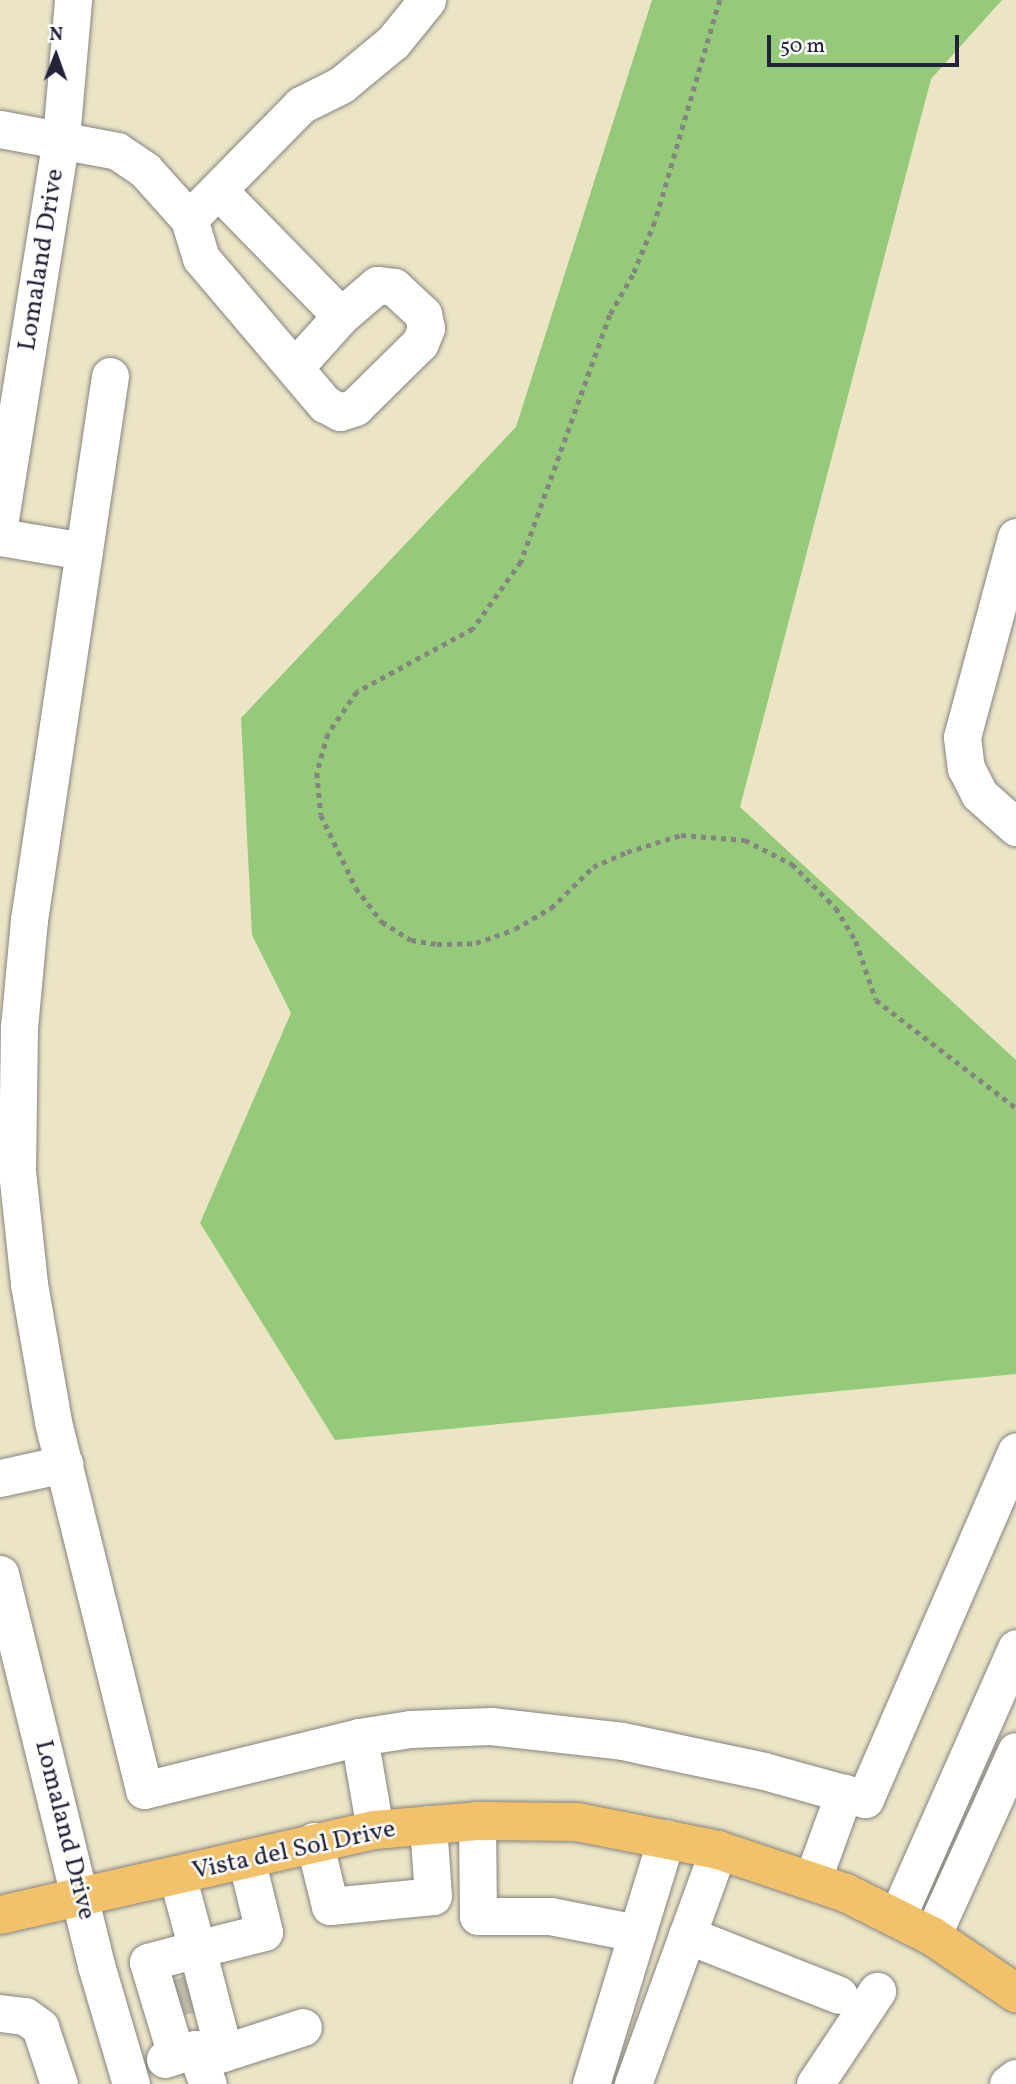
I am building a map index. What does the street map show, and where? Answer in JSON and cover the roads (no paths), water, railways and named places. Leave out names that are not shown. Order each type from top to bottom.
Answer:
[{"type":"main road","name":"Vista del Sol Drive","points":[[0,1915],[82,1899],[314,1840],[375,1830],[477,1821],[577,1822],[718,1850],[812,1881],[897,1917],[932,1936],[1016,1993]]},
{"type":"street","name":"Lomaland Drive","points":[[0,519],[61,138],[73,0]]},
{"type":"street","points":[[189,219],[301,104],[341,85],[393,42],[427,0]]},
{"type":"street","points":[[0,129],[61,138],[117,151],[145,170],[189,219],[201,258],[325,404],[340,412],[355,407],[420,343],[426,328],[423,314],[394,287],[377,285],[341,316],[295,367]]},
{"type":"street","points":[[218,190],[341,316]]},
{"type":"street","points":[[110,376],[29,920],[9,1027],[26,1259],[64,1464],[144,1790],[359,1737],[410,1729],[491,1727],[622,1741],[750,1768],[865,1799],[1016,1451]]},
{"type":"street","points":[[0,537],[84,551]]},
{"type":"street","points":[[1016,537],[962,737],[966,768],[979,794],[1016,827]]},
{"type":"street","points":[[0,1478],[64,1464]]},
{"type":"street","name":"Lomaland Drive","points":[[0,1574],[108,2008],[129,2078]]},
{"type":"street","points":[[897,1917],[1016,1648]]},
{"type":"street","points":[[359,1737],[375,1830]]},
{"type":"street","points":[[932,1936],[1016,1751]]},
{"type":"street","points":[[812,1881],[844,1793]]},
{"type":"street","points":[[477,1821],[478,1916],[550,1916],[637,1933]]},
{"type":"street","points":[[314,1840],[330,1906],[433,1896],[428,1824]]},
{"type":"street","points":[[591,2084],[666,1838]]},
{"type":"street","points":[[632,2084],[718,1850]]},
{"type":"street","points":[[202,2063],[177,1995],[148,1962],[264,1932],[246,1858]]},
{"type":"street","points":[[177,1875],[197,1949],[177,1995],[202,2063]]},
{"type":"street","points":[[687,1935],[839,1995]]},
{"type":"street","points":[[822,2082],[877,1991]]},
{"type":"street","points":[[108,2008],[177,1995]]},
{"type":"street","points":[[0,2013],[25,2016],[40,2027],[59,2084]]},
{"type":"street","points":[[129,2078],[202,2063],[303,2027]]},
{"type":"street","points":[[1008,2084],[1016,2078]]},
{"type":"tunnel","points":[[166,2000],[194,1993]]}]
